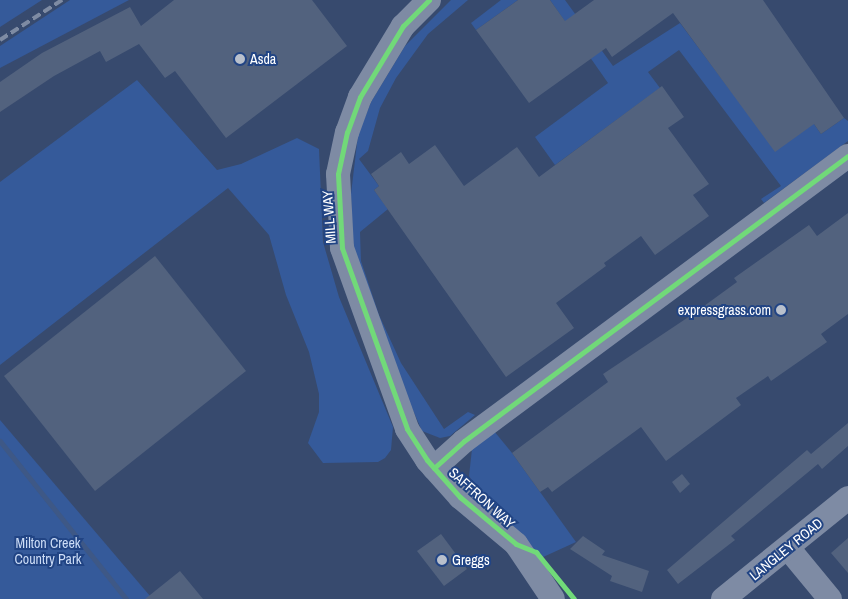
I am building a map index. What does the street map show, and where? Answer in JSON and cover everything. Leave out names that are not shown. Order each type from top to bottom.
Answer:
[{"type":"street","name":"MILL WAY","points":[[429,0],[403,26],[360,97],[347,132],[337,202],[342,248],[378,356],[407,429],[434,468]]},
{"type":"street","points":[[434,468],[464,441],[848,156]]},
{"type":"street","name":"SAFFRON WAY","points":[[434,468],[460,497],[516,544],[553,599]]},
{"type":"street","name":"LANGLEY ROAD","points":[[723,599],[848,498]]},
{"type":"street","points":[[788,548],[830,599]]},
{"type":"green space","points":[[0,0],[42,0],[0,27]]},
{"type":"green space","points":[[70,0],[129,0],[0,68],[0,46]]},
{"type":"green space","points":[[451,0],[468,0],[428,34],[396,78],[380,108],[368,151],[359,159],[379,186],[374,190],[388,209],[360,232],[361,261],[379,315],[401,363],[444,429],[468,412],[475,415],[450,436],[440,438],[422,431],[391,360],[353,248],[351,194],[358,135],[371,102],[405,46]]},
{"type":"green space","points":[[501,0],[518,0],[476,30],[471,23]]},
{"type":"green space","points":[[550,0],[565,0],[613,66],[680,23],[730,90],[814,124],[821,134],[844,118],[848,121],[848,141],[764,203],[761,199],[781,186],[679,50],[648,72],[660,88],[555,165],[535,137],[608,83]]},
{"type":"green space","points":[[137,80],[217,170],[241,164],[297,138],[319,149],[323,242],[339,297],[393,427],[391,450],[385,458],[378,462],[323,463],[308,443],[319,412],[319,394],[309,352],[286,295],[269,235],[228,188],[0,365],[0,182]]},
{"type":"green space","name":"Milton Creek Country Park","points":[[0,420],[150,596],[152,599],[0,599]]},
{"type":"green space","points":[[494,431],[576,542],[541,558],[477,488],[469,476],[472,449]]},
{"type":"building","name":"Asda","points":[[174,0],[312,0],[347,46],[226,138],[175,71],[165,78],[139,44],[106,62],[100,51],[54,76],[0,112],[0,82],[42,53],[130,7],[141,26]]},
{"type":"building","points":[[518,0],[550,0],[565,21],[594,0],[763,0],[844,118],[821,134],[814,124],[775,152],[673,13],[612,57],[606,48],[529,103],[476,30]]},
{"type":"building","points":[[662,86],[684,117],[668,128],[709,184],[693,195],[709,216],[655,255],[641,236],[604,263],[606,266],[556,303],[574,328],[506,377],[374,190],[379,186],[371,174],[401,152],[409,164],[435,145],[464,186],[517,147],[539,177]]},
{"type":"building","points":[[848,213],[848,314],[821,334],[827,342],[771,381],[768,376],[736,398],[741,405],[666,461],[641,427],[552,492],[548,487],[540,492],[512,453],[608,382],[603,374],[737,282],[734,278],[809,225],[817,236]]},
{"type":"building","points":[[155,256],[246,371],[95,491],[4,376]]},
{"type":"building","points":[[848,423],[848,446],[822,469],[818,464],[731,536],[735,540],[678,584],[667,570],[807,450],[811,454]]},
{"type":"building","points":[[682,474],[690,484],[680,493],[672,482]]},
{"type":"building","name":"Greggs","points":[[441,534],[467,569],[444,586],[417,551]]},
{"type":"building","points":[[583,536],[605,551],[602,555],[649,571],[642,592],[610,581],[612,576],[570,549]]},
{"type":"building","points":[[848,538],[848,573],[831,553]]},
{"type":"building","points":[[180,571],[203,599],[145,599]]},
{"type":"waterway","points":[[0,441],[126,599]]},
{"type":"railway","points":[[0,40],[62,0]]},
{"type":"cycle path","points":[[429,0],[403,26],[360,97],[347,132],[338,174],[342,248],[407,429],[427,460],[460,497],[516,544],[536,552],[574,599]]},
{"type":"cycle path","points":[[434,468],[464,441],[848,156]]},
{"type":"place","name":"Asda","points":[[240,59]]},
{"type":"place","name":"expressgrass.com","points":[[781,310]]},
{"type":"place","name":"Greggs","points":[[442,560]]}]
